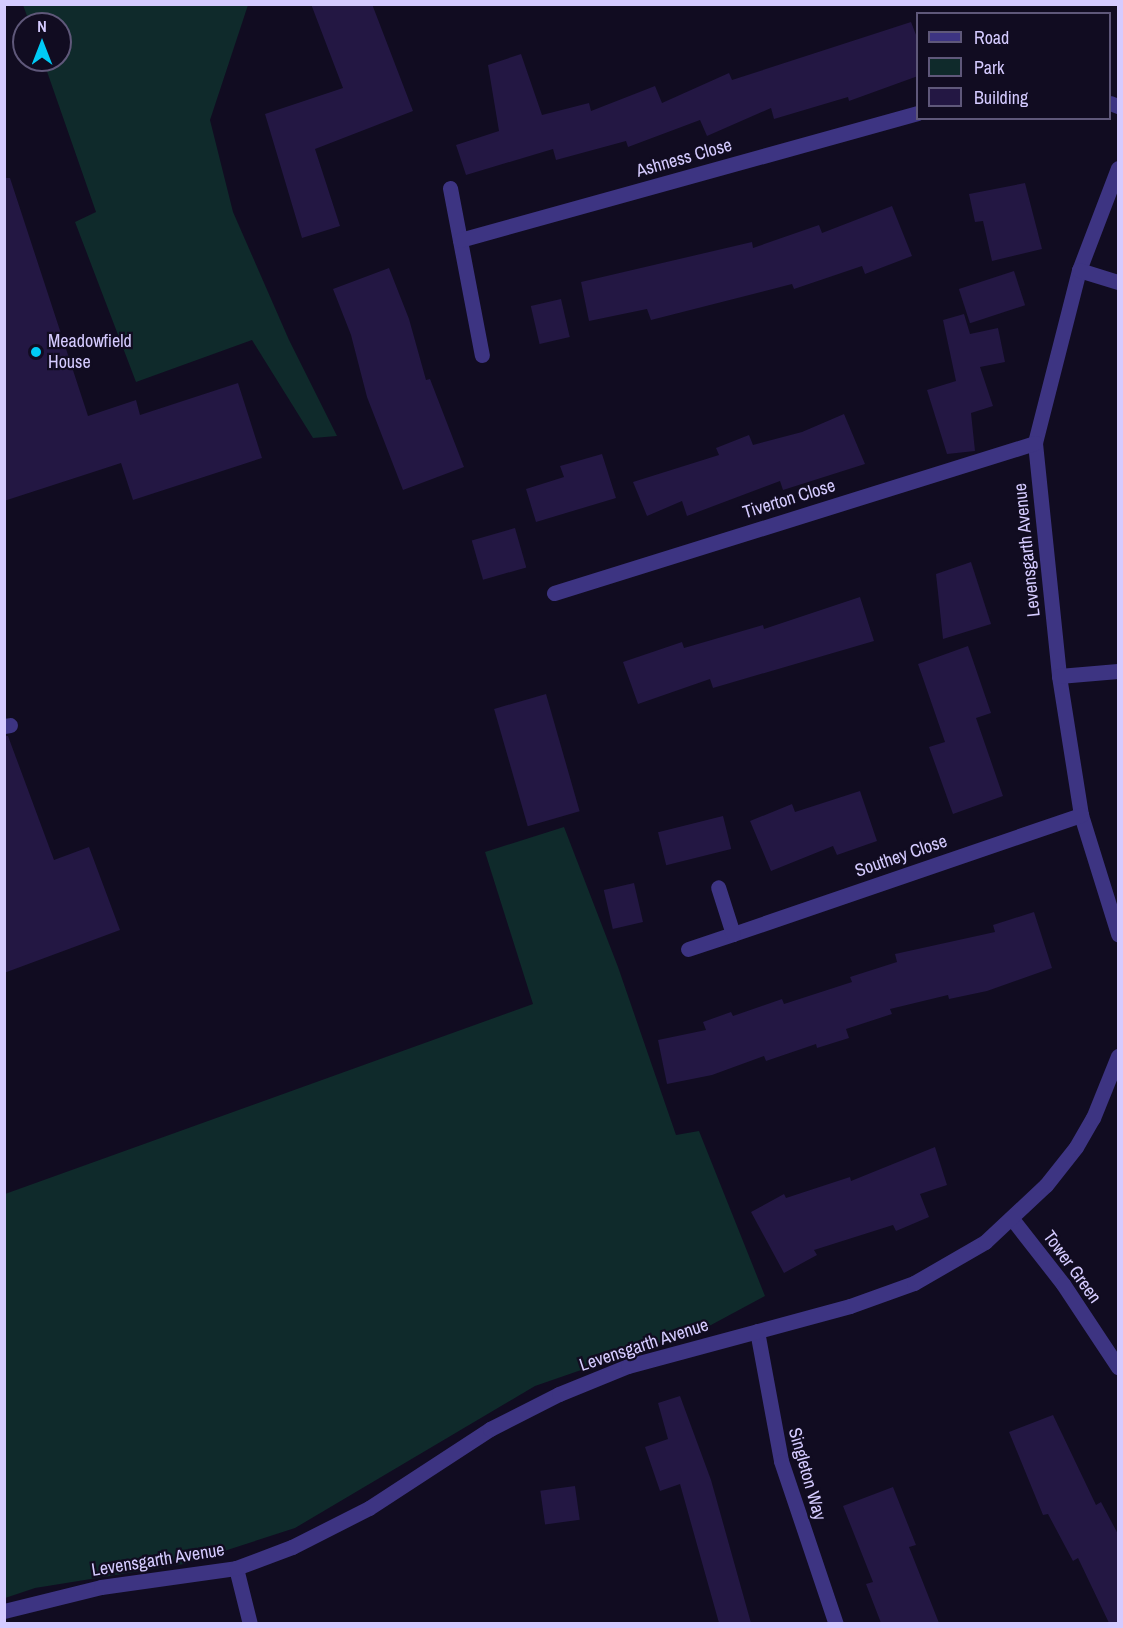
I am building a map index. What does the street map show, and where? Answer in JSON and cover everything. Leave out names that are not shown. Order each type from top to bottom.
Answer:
[{"type":"street","name":"Ashness Close","points":[[460,240],[916,114]]},
{"type":"street","name":"Levensgarth Avenue","points":[[1119,168],[1079,270],[1035,443],[1059,676],[1081,815],[1119,934]]},
{"type":"street","points":[[450,188],[482,355]]},
{"type":"street","points":[[1079,270],[1119,282]]},
{"type":"street","name":"Tiverton Close","points":[[554,593],[1035,443]]},
{"type":"street","points":[[1059,676],[1119,671]]},
{"type":"street","name":"Southey Close","points":[[688,949],[1081,815]]},
{"type":"street","points":[[717,888],[733,934]]},
{"type":"street","name":"Levensgarth Avenue","points":[[4,1611],[101,1587],[236,1568],[292,1547],[369,1508],[490,1429],[559,1394],[627,1366],[850,1306],[914,1283],[954,1263],[1013,1220],[1076,1148],[1111,1097],[1119,1056]]},
{"type":"street","name":"Tower Green","points":[[1013,1220],[1063,1284],[1119,1367]]},
{"type":"street","name":"Singleton Way","points":[[757,1330],[781,1461],[836,1623]]},
{"type":"street","points":[[236,1568],[250,1623]]},
{"type":"green space","points":[[23,5],[248,5],[210,120],[233,212],[289,340],[337,436],[313,438],[252,340],[136,382],[75,222],[96,212],[47,72],[72,72],[72,12],[26,12]]},
{"type":"green space","points":[[564,827],[618,967],[676,1135],[699,1131],[765,1296],[711,1325],[535,1386],[295,1528],[184,1564],[35,1588],[5,1598],[5,1194],[533,1004],[485,852]]},
{"type":"building","points":[[311,4],[372,4],[413,111],[315,149],[340,226],[302,238],[265,114],[343,88]]},
{"type":"building","points":[[911,22],[916,35],[916,77],[849,101],[848,97],[774,119],[771,108],[707,136],[700,120],[628,147],[626,141],[556,160],[553,149],[466,175],[456,145],[499,131],[488,65],[521,54],[542,115],[589,103],[591,111],[655,86],[662,103],[729,73],[732,80]]},
{"type":"building","name":"Meadowfield House","points":[[4,178],[10,178],[88,416],[136,400],[140,415],[238,383],[262,458],[133,500],[121,463],[4,501]]},
{"type":"building","points":[[1025,183],[1042,249],[992,261],[983,221],[975,222],[969,194]]},
{"type":"building","points":[[892,206],[912,256],[865,274],[862,266],[794,289],[792,284],[651,320],[647,309],[589,321],[581,282],[752,242],[753,248],[819,225],[822,233]]},
{"type":"building","points":[[389,268],[409,319],[426,380],[430,379],[464,467],[403,490],[367,397],[351,335],[333,289]]},
{"type":"building","points":[[1014,271],[1025,305],[970,323],[959,289]]},
{"type":"building","points":[[561,299],[570,337],[540,344],[531,306]]},
{"type":"building","points":[[964,314],[970,334],[998,328],[1005,362],[980,367],[993,406],[971,413],[975,451],[947,454],[927,390],[956,381],[943,320]]},
{"type":"building","points":[[844,414],[865,464],[783,490],[780,481],[687,516],[682,501],[647,516],[633,482],[719,455],[716,448],[749,435],[753,445],[802,432]]},
{"type":"building","points":[[602,454],[616,498],[536,522],[526,489],[564,477],[560,466]]},
{"type":"building","points":[[515,528],[526,567],[483,580],[472,540]]},
{"type":"building","points":[[971,562],[991,624],[943,639],[936,574]]},
{"type":"building","points":[[860,597],[874,641],[713,688],[710,679],[638,704],[623,662],[682,642],[684,648],[763,625],[764,629]]},
{"type":"building","points":[[968,646],[991,713],[976,718],[1003,796],[953,814],[929,747],[945,742],[918,664]]},
{"type":"building","points":[[546,694],[580,811],[528,826],[494,709]]},
{"type":"building","points":[[4,736],[8,736],[54,860],[89,847],[120,930],[4,973]]},
{"type":"building","points":[[860,791],[877,841],[837,855],[833,846],[771,871],[750,821],[792,804],[795,812]]},
{"type":"building","points":[[723,816],[731,849],[666,865],[658,832]]},
{"type":"building","points":[[634,883],[643,922],[613,929],[604,890]]},
{"type":"building","points":[[1034,912],[1052,968],[987,991],[949,999],[948,995],[890,1009],[892,1014],[846,1029],[849,1038],[817,1048],[816,1044],[766,1061],[764,1056],[712,1075],[667,1084],[658,1040],[706,1030],[703,1022],[731,1012],[733,1016],[782,999],[784,1004],[852,982],[850,977],[897,962],[895,954],[995,932],[993,925]]},
{"type":"building","points":[[935,1147],[947,1185],[920,1194],[929,1217],[896,1231],[893,1225],[814,1250],[817,1255],[784,1273],[751,1212],[784,1194],[786,1198],[850,1177],[851,1181]]},
{"type":"building","points":[[680,1396],[711,1480],[751,1623],[719,1623],[680,1484],[660,1491],[645,1447],[668,1439],[658,1403]]},
{"type":"building","points":[[1053,1415],[1096,1505],[1101,1502],[1119,1536],[1119,1623],[1109,1623],[1078,1558],[1073,1561],[1048,1514],[1043,1515],[1009,1432]]},
{"type":"building","points":[[575,1486],[580,1520],[545,1525],[540,1491]]},
{"type":"building","points":[[893,1487],[916,1545],[909,1547],[939,1623],[881,1623],[866,1584],[873,1582],[843,1506]]},
{"type":"place","name":"Meadowfield House","points":[[36,352]]}]
